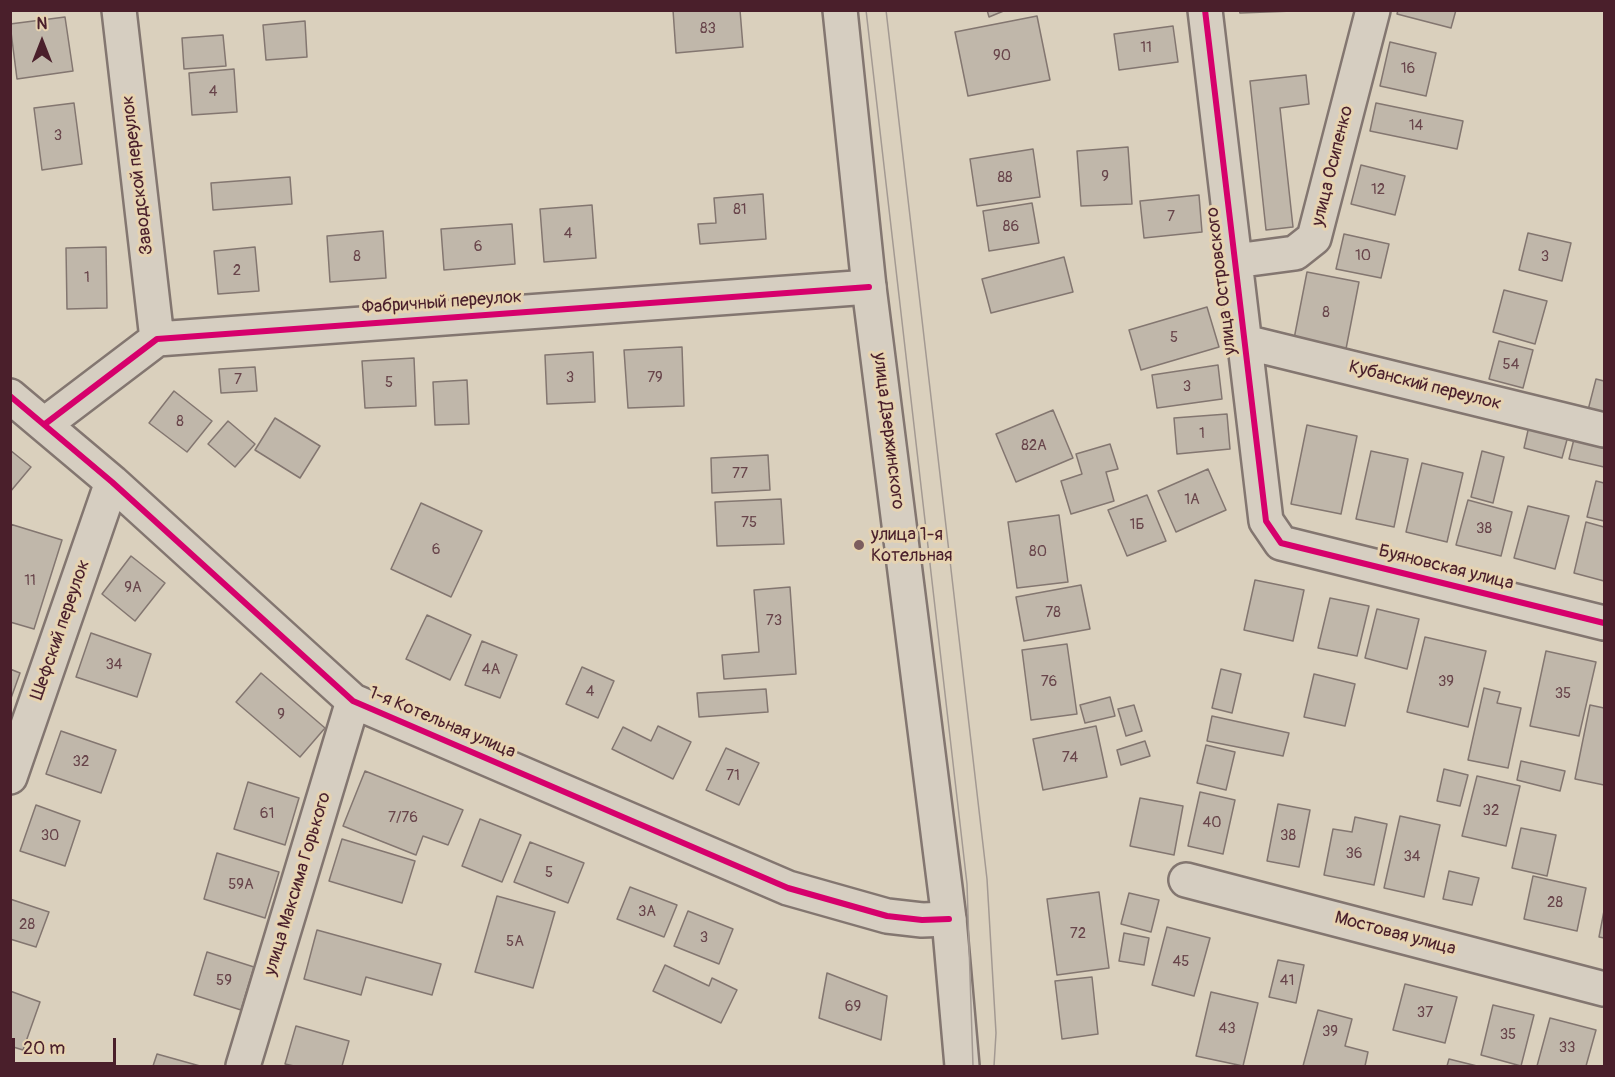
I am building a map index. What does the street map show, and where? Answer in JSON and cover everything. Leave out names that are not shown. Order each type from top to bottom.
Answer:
[{"type":"street","name":"Заводской переулок","points":[[119,10],[157,339]]},
{"type":"street","name":"улица Дзержинского","points":[[840,10],[869,287],[949,919],[962,1066]]},
{"type":"street","name":"улица Островского","points":[[1205,10],[1266,521],[1281,543]]},
{"type":"street","name":"улица Осипенко","points":[[1235,261],[1295,253],[1314,238],[1373,10]]},
{"type":"street","name":"Фабричный переулок","points":[[157,339],[869,287]]},
{"type":"street","points":[[45,424],[157,339]]},
{"type":"street","name":"Кубанский переулок","points":[[1245,342],[1605,430]]},
{"type":"street","name":"1-я Котельная улица","points":[[10,396],[112,482],[353,701],[788,888],[887,916],[922,920],[949,919]]},
{"type":"street","name":"Шефский переулок","points":[[10,777],[112,482]]},
{"type":"street","name":"Буяновская улица","points":[[1281,543],[1605,623]]},
{"type":"street","name":"улица Максима Горького","points":[[243,1066],[353,701]]},
{"type":"street","name":"Мостовая улица","points":[[1186,880],[1605,989]]},
{"type":"building","points":[[673,10],[740,10],[743,47],[676,53]]},
{"type":"building","points":[[987,10],[1006,10],[989,17]]},
{"type":"building","points":[[1239,10],[1293,10],[1293,11],[1240,13]]},
{"type":"building","points":[[1398,10],[1456,10],[1451,28],[1397,14]]},
{"type":"building","points":[[1037,16],[1050,80],[968,96],[955,32]]},
{"type":"building","points":[[65,17],[73,71],[17,79],[10,24]]},
{"type":"building","points":[[305,21],[307,57],[266,60],[263,25]]},
{"type":"building","points":[[1173,26],[1178,62],[1119,70],[1114,34]]},
{"type":"building","points":[[223,35],[226,66],[184,69],[182,38]]},
{"type":"building","points":[[1390,42],[1436,53],[1426,96],[1380,86]]},
{"type":"building","points":[[234,69],[237,112],[192,115],[189,73]]},
{"type":"building","points":[[1306,75],[1309,104],[1280,108],[1293,227],[1266,230],[1250,81]]},
{"type":"building","points":[[74,103],[82,164],[42,170],[34,108]]},
{"type":"building","points":[[1376,103],[1463,121],[1457,149],[1370,131]]},
{"type":"building","points":[[1128,147],[1132,204],[1081,206],[1077,151]]},
{"type":"building","points":[[1033,149],[1040,197],[977,206],[970,159]]},
{"type":"building","points":[[1361,165],[1405,176],[1395,215],[1351,204]]},
{"type":"building","points":[[290,177],[292,204],[213,210],[211,183]]},
{"type":"building","points":[[763,194],[766,239],[700,244],[698,224],[716,223],[714,198]]},
{"type":"building","points":[[1199,195],[1202,232],[1144,238],[1140,201]]},
{"type":"building","points":[[1032,203],[1039,243],[989,251],[983,211]]},
{"type":"building","points":[[592,205],[596,258],[544,262],[540,209]]},
{"type":"building","points":[[512,224],[515,264],[444,270],[441,229]]},
{"type":"building","points":[[383,231],[386,278],[330,282],[327,236]]},
{"type":"building","points":[[1528,233],[1571,243],[1562,281],[1519,270]]},
{"type":"building","points":[[1344,234],[1389,244],[1381,278],[1336,269]]},
{"type":"building","points":[[106,247],[107,308],[67,309],[66,248]]},
{"type":"building","points":[[255,247],[259,291],[218,294],[214,251]]},
{"type":"building","points":[[1064,257],[1073,292],[991,313],[982,279]]},
{"type":"building","points":[[1307,272],[1359,282],[1345,354],[1293,344]]},
{"type":"building","points":[[1504,290],[1547,301],[1535,344],[1493,332]]},
{"type":"building","points":[[1207,307],[1219,347],[1141,370],[1129,330]]},
{"type":"building","points":[[1499,341],[1533,350],[1523,388],[1489,379]]},
{"type":"building","points":[[682,347],[684,406],[628,408],[624,350]]},
{"type":"building","points":[[593,352],[595,402],[547,404],[545,355]]},
{"type":"building","points":[[414,358],[416,406],[365,408],[362,361]]},
{"type":"building","points":[[1218,365],[1222,399],[1157,408],[1152,375]]},
{"type":"building","points":[[255,367],[257,391],[221,393],[219,369]]},
{"type":"building","points":[[1596,379],[1604,381],[1604,419],[1587,414]]},
{"type":"building","points":[[467,380],[469,424],[435,425],[433,382]]},
{"type":"building","points":[[174,391],[212,421],[187,452],[149,423]]},
{"type":"building","points":[[1053,410],[1073,458],[1016,482],[996,434]]},
{"type":"building","points":[[1227,414],[1230,449],[1177,454],[1174,418]]},
{"type":"building","points":[[275,418],[320,446],[300,478],[255,450]]},
{"type":"building","points":[[228,421],[255,444],[235,467],[208,444]]},
{"type":"building","points":[[1307,425],[1357,436],[1341,514],[1291,504]]},
{"type":"building","points":[[1529,426],[1568,436],[1562,458],[1524,448]]},
{"type":"building","points":[[1575,435],[1604,442],[1604,467],[1569,459]]},
{"type":"building","points":[[1110,444],[1118,469],[1106,472],[1114,501],[1071,514],[1061,481],[1082,474],[1076,454]]},
{"type":"building","points":[[10,450],[31,467],[10,492]]},
{"type":"building","points":[[1371,451],[1408,459],[1394,527],[1356,519]]},
{"type":"building","points":[[1482,451],[1504,457],[1493,503],[1471,497]]},
{"type":"building","points":[[768,455],[770,490],[712,493],[711,458]]},
{"type":"building","points":[[1422,463],[1463,473],[1447,542],[1406,532]]},
{"type":"building","points":[[1208,469],[1226,510],[1176,532],[1158,491]]},
{"type":"building","points":[[1596,481],[1604,483],[1604,521],[1587,517]]},
{"type":"building","points":[[1147,495],[1166,541],[1127,556],[1108,510]]},
{"type":"building","points":[[781,499],[784,544],[717,546],[715,502]]},
{"type":"building","points":[[1468,500],[1512,512],[1501,556],[1456,545]]},
{"type":"building","points":[[421,503],[482,531],[451,597],[391,569]]},
{"type":"building","points":[[1528,506],[1569,516],[1555,569],[1514,558]]},
{"type":"building","points":[[1059,515],[1068,582],[1017,588],[1008,522]]},
{"type":"building","points":[[1586,522],[1604,527],[1604,581],[1574,573]]},
{"type":"building","points":[[10,524],[62,540],[34,629],[10,622]]},
{"type":"building","points":[[131,556],[165,583],[135,621],[102,594]]},
{"type":"building","points":[[1255,580],[1304,590],[1293,641],[1244,630]]},
{"type":"building","points":[[1081,585],[1090,629],[1024,641],[1016,597]]},
{"type":"building","points":[[790,587],[796,674],[724,679],[722,655],[759,652],[754,590]]},
{"type":"building","points":[[1330,598],[1369,606],[1357,656],[1318,648]]},
{"type":"building","points":[[1377,609],[1419,619],[1407,669],[1365,658]]},
{"type":"building","points":[[427,615],[471,635],[450,680],[406,659]]},
{"type":"building","points":[[91,633],[151,654],[137,697],[76,677]]},
{"type":"building","points":[[1425,637],[1486,651],[1468,727],[1407,712]]},
{"type":"building","points":[[482,641],[517,655],[500,698],[465,685]]},
{"type":"building","points":[[1067,644],[1077,714],[1031,720],[1022,650]]},
{"type":"building","points":[[1546,651],[1596,662],[1579,736],[1530,726]]},
{"type":"building","points":[[582,667],[614,681],[598,718],[566,704]]},
{"type":"building","points":[[10,669],[20,673],[10,701]]},
{"type":"building","points":[[1221,669],[1241,674],[1232,713],[1212,708]]},
{"type":"building","points":[[261,673],[325,728],[300,757],[236,702]]},
{"type":"building","points":[[1314,674],[1355,684],[1345,726],[1304,717]]},
{"type":"building","points":[[1484,688],[1500,692],[1497,703],[1521,708],[1508,768],[1468,760]]},
{"type":"building","points":[[766,689],[768,712],[699,717],[697,693]]},
{"type":"building","points":[[1110,697],[1115,716],[1085,723],[1080,705]]},
{"type":"building","points":[[1134,705],[1142,731],[1126,736],[1118,709]]},
{"type":"building","points":[[1590,705],[1604,708],[1604,785],[1575,779]]},
{"type":"building","points":[[1212,716],[1289,733],[1283,756],[1207,741]]},
{"type":"building","points":[[658,726],[691,742],[673,779],[612,749],[623,727],[651,741]]},
{"type":"building","points":[[1096,726],[1107,777],[1043,790],[1033,739]]},
{"type":"building","points":[[61,731],[116,750],[101,793],[46,774]]},
{"type":"building","points":[[1145,741],[1150,756],[1121,765],[1117,750]]},
{"type":"building","points":[[1206,745],[1235,752],[1226,790],[1197,783]]},
{"type":"building","points":[[726,748],[759,763],[739,805],[706,790]]},
{"type":"building","points":[[1521,761],[1565,771],[1560,791],[1517,780]]},
{"type":"building","points":[[1444,769],[1468,775],[1460,806],[1437,801]]},
{"type":"building","points":[[365,771],[463,810],[448,845],[423,836],[416,855],[343,826]]},
{"type":"building","points":[[1477,776],[1520,786],[1506,846],[1462,836]]},
{"type":"building","points":[[248,782],[299,798],[285,845],[234,829]]},
{"type":"building","points":[[1200,792],[1235,800],[1223,854],[1188,846]]},
{"type":"building","points":[[1140,798],[1183,806],[1174,855],[1130,846]]},
{"type":"building","points":[[1278,804],[1310,810],[1299,867],[1267,861]]},
{"type":"building","points":[[36,805],[80,821],[65,866],[20,851]]},
{"type":"building","points":[[1400,816],[1440,825],[1424,897],[1384,888]]},
{"type":"building","points":[[1355,817],[1387,824],[1374,885],[1324,875],[1333,829],[1352,832]]},
{"type":"building","points":[[480,819],[521,835],[502,882],[462,866]]},
{"type":"building","points":[[1521,828],[1556,835],[1547,876],[1512,868]]},
{"type":"building","points":[[342,839],[415,861],[402,903],[329,881]]},
{"type":"building","points":[[530,842],[584,863],[568,903],[514,882]]},
{"type":"building","points":[[217,853],[279,872],[265,918],[204,899]]},
{"type":"building","points":[[1449,871],[1479,878],[1472,905],[1443,899]]},
{"type":"building","points":[[1533,876],[1586,888],[1577,931],[1524,919]]},
{"type":"building","points":[[630,887],[677,905],[664,937],[617,919]]},
{"type":"building","points":[[1099,892],[1109,968],[1057,975],[1047,899]]},
{"type":"building","points":[[1129,893],[1159,900],[1151,932],[1121,924]]},
{"type":"building","points":[[497,896],[555,912],[533,988],[475,972]]},
{"type":"building","points":[[10,899],[49,912],[36,947],[10,939]]},
{"type":"building","points":[[688,911],[733,929],[719,964],[674,946]]},
{"type":"building","points":[[1604,911],[1604,938],[1599,937]]},
{"type":"building","points":[[1167,927],[1210,938],[1194,996],[1152,985]]},
{"type":"building","points":[[317,930],[441,964],[432,995],[366,977],[361,995],[304,979]]},
{"type":"building","points":[[1124,933],[1149,938],[1144,965],[1119,961]]},
{"type":"building","points":[[207,952],[254,967],[241,1010],[194,995]]},
{"type":"building","points":[[1278,960],[1304,965],[1296,1003],[1269,997]]},
{"type":"building","points":[[665,965],[709,986],[712,978],[737,990],[721,1023],[653,991]]},
{"type":"building","points":[[827,973],[887,996],[881,1040],[819,1018]]},
{"type":"building","points":[[1092,977],[1098,1034],[1062,1039],[1055,981]]},
{"type":"building","points":[[1405,984],[1457,997],[1445,1043],[1393,1030]]},
{"type":"building","points":[[10,991],[40,1002],[23,1050],[10,1046]]},
{"type":"building","points":[[1211,992],[1258,1003],[1243,1066],[1196,1056]]},
{"type":"building","points":[[1493,1005],[1534,1015],[1521,1066],[1481,1055]]},
{"type":"building","points":[[1318,1010],[1352,1019],[1345,1046],[1368,1052],[1365,1066],[1303,1066]]},
{"type":"building","points":[[1550,1018],[1596,1030],[1586,1066],[1537,1066]]},
{"type":"building","points":[[296,1026],[349,1041],[342,1066],[285,1064]]},
{"type":"building","points":[[157,1054],[200,1066],[153,1066]]},
{"type":"building","points":[[1449,1059],[1477,1066],[1447,1066]]},
{"type":"tram line","points":[[866,10],[967,884],[973,1066]]},
{"type":"tram line","points":[[886,10],[987,879],[996,1033],[994,1066]]},
{"type":"cycle path","points":[[1205,10],[1266,521],[1281,543],[1604,623]]},
{"type":"cycle path","points":[[45,424],[157,339],[869,287]]},
{"type":"cycle path","points":[[10,396],[112,482],[353,701],[788,888],[887,916],[922,920],[949,919]]},
{"type":"place","name":"улица 1-я Котельная","points":[[859,545]]}]
